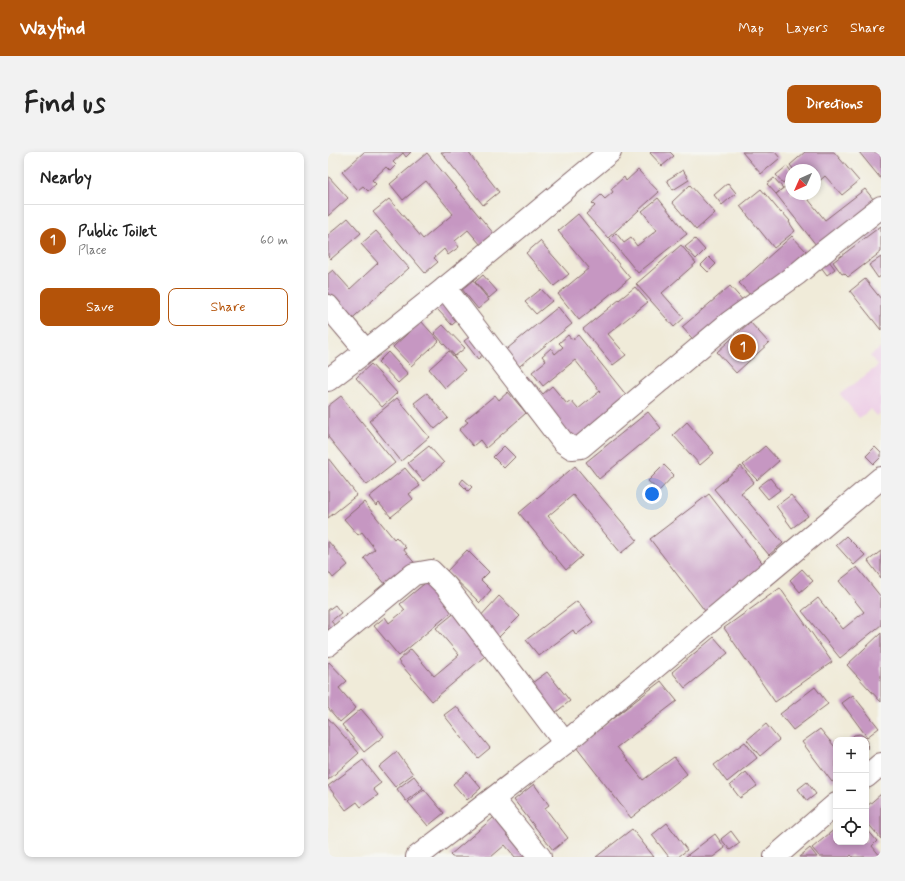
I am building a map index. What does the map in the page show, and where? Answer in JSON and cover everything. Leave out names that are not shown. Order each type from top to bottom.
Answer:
[{"type":"street","points":[[328,380],[445,288],[610,152]]},
{"type":"street","points":[[445,288],[563,442],[572,448],[581,447],[730,322],[797,274],[881,208]]},
{"type":"street","points":[[328,306],[366,351]]},
{"type":"street","points":[[418,857],[566,743],[881,478]]},
{"type":"street","points":[[328,645],[414,574],[431,571],[446,586],[566,743]]},
{"type":"street","points":[[869,774],[881,764]]},
{"type":"street","points":[[493,799],[540,857]]},
{"type":"street","points":[[775,857],[833,807]]},
{"type":"shaded area","points":[[881,348],[881,413],[877,416],[871,409],[859,418],[840,394],[878,366],[870,356]]},
{"type":"building","points":[[364,152],[411,152],[406,157],[403,153],[393,162],[396,165],[390,171],[386,167],[372,180],[376,184],[368,191],[363,186],[358,190],[342,172]]},
{"type":"building","points":[[441,152],[468,152],[499,192],[483,205]]},
{"type":"building","points":[[670,152],[674,156],[662,166],[650,153]]},
{"type":"building","points":[[742,152],[775,152],[780,158],[761,174]]},
{"type":"building","points":[[805,152],[834,152],[859,181],[842,195],[825,176],[821,180],[821,164],[791,164]]},
{"type":"building","points":[[859,152],[881,152],[881,179]]},
{"type":"building","points":[[427,153],[494,234],[481,245],[468,230],[455,241],[459,247],[448,255],[444,249],[434,258],[438,262],[425,273],[373,212],[389,199],[423,239],[453,214],[426,181],[403,200],[390,184]]},
{"type":"building","points":[[785,168],[785,181],[783,183],[776,175]]},
{"type":"building","points":[[638,170],[659,192],[608,238],[586,214],[595,206],[592,203],[601,195],[605,199],[613,192],[611,189],[624,177],[626,181]]},
{"type":"building","points":[[683,170],[689,180],[673,190],[667,180]]},
{"type":"building","points":[[328,176],[348,198],[328,216]]},
{"type":"building","points":[[774,178],[783,188],[776,194],[767,184]]},
{"type":"building","points":[[728,183],[736,193],[722,205],[714,195]]},
{"type":"building","points":[[690,185],[715,213],[696,230],[672,202]]},
{"type":"building","points":[[785,187],[785,200],[809,200],[825,220],[865,189],[878,205],[820,250],[776,194]]},
{"type":"building","points":[[761,189],[781,213],[782,212],[790,221],[789,222],[795,231],[774,248],[740,206]]},
{"type":"building","points":[[658,198],[687,234],[638,273],[610,239],[616,233],[624,243],[631,238],[637,246],[657,230],[642,211]]},
{"type":"building","points":[[578,214],[630,278],[579,320],[558,294],[589,268],[558,231]]},
{"type":"building","points":[[348,218],[361,233],[331,259],[328,256],[328,235]]},
{"type":"building","points":[[881,226],[881,252],[848,277],[844,273],[842,274],[833,262]]},
{"type":"building","points":[[376,231],[409,268],[347,323],[328,301],[328,274],[333,270],[350,289],[378,263],[361,244]]},
{"type":"building","points":[[792,236],[806,251],[754,299],[739,283]]},
{"type":"building","points":[[695,239],[705,250],[696,259],[685,247]]},
{"type":"building","points":[[540,241],[569,274],[554,286],[526,253]]},
{"type":"building","points":[[681,245],[696,263],[662,293],[684,318],[674,327],[636,284]]},
{"type":"building","points":[[709,257],[716,264],[708,272],[701,265]]},
{"type":"building","points":[[826,257],[835,269],[827,275],[818,263]]},
{"type":"building","points":[[881,257],[881,276],[878,278],[869,265]]},
{"type":"building","points":[[483,275],[497,291],[489,298],[475,282]]},
{"type":"building","points":[[472,279],[489,300],[478,309],[461,288]]},
{"type":"building","points":[[865,279],[881,299],[881,330],[850,291]]},
{"type":"building","points":[[730,286],[746,304],[698,345],[682,327]]},
{"type":"building","points":[[635,287],[648,302],[608,334],[626,355],[613,365],[583,329]]},
{"type":"building","points":[[541,289],[552,301],[536,314],[525,302]]},
{"type":"building","points":[[447,299],[463,315],[452,325],[437,309]]},
{"type":"building","points":[[558,307],[572,324],[516,369],[502,353]]},
{"type":"building","points":[[421,321],[439,341],[411,366],[393,347]]},
{"type":"building","points":[[750,322],[769,343],[736,373],[717,352]]},
{"type":"building","points":[[443,325],[465,348],[455,356],[434,333]]},
{"type":"building","points":[[473,334],[487,351],[478,359],[464,341]]},
{"type":"building","points":[[568,335],[572,340],[578,335],[631,401],[575,446],[522,381],[528,376],[543,394],[552,386],[567,404],[571,401],[578,409],[600,391],[575,360],[543,386],[532,372],[546,361],[542,356],[551,348],[555,354],[563,347],[559,343]]},
{"type":"building","points":[[449,351],[465,370],[445,388],[429,369]]},
{"type":"building","points":[[388,352],[408,374],[398,383],[378,362]]},
{"type":"building","points":[[371,364],[397,393],[382,407],[356,378]]},
{"type":"building","points":[[508,392],[526,413],[486,448],[480,440],[473,446],[459,430],[468,422],[465,420],[495,395],[499,400]]},
{"type":"building","points":[[427,393],[448,418],[435,429],[414,403]]},
{"type":"building","points":[[341,396],[395,463],[367,485],[328,437],[328,406]]},
{"type":"building","points":[[397,398],[429,437],[401,461],[369,421]]},
{"type":"building","points":[[648,412],[661,428],[599,479],[586,462]]},
{"type":"building","points":[[687,422],[714,453],[700,465],[673,435]]},
{"type":"building","points":[[429,446],[444,463],[423,481],[408,463]]},
{"type":"building","points":[[504,446],[515,457],[504,468],[493,457]]},
{"type":"building","points":[[765,446],[779,461],[757,480],[743,465]]},
{"type":"building","points":[[875,447],[881,453],[881,457],[874,464],[866,456]]},
{"type":"building","points":[[328,458],[357,495],[328,518]]},
{"type":"building","points":[[664,465],[674,475],[659,491],[648,481]]},
{"type":"building","points":[[575,466],[637,540],[621,553],[573,495],[548,516],[582,556],[566,570],[519,513]]},
{"type":"building","points":[[741,466],[754,482],[741,493],[783,543],[769,555],[714,489]]},
{"type":"building","points":[[405,468],[420,486],[409,494],[413,499],[391,517],[379,503],[376,506],[369,497]]},
{"type":"building","points":[[770,478],[780,490],[768,499],[758,487]]},
{"type":"building","points":[[463,479],[472,487],[468,491],[460,483]]},
{"type":"building","points":[[709,494],[764,565],[705,611],[650,539]]},
{"type":"building","points":[[791,495],[808,516],[792,528],[776,506]]},
{"type":"building","points":[[364,502],[394,539],[396,537],[406,548],[403,549],[417,566],[386,585],[364,558],[375,549],[362,532],[358,535],[344,519]]},
{"type":"building","points":[[846,536],[865,555],[854,565],[836,545]]},
{"type":"building","points":[[328,541],[348,565],[333,578],[328,571]]},
{"type":"building","points":[[467,550],[489,572],[481,580],[491,590],[480,603],[447,571]]},
{"type":"building","points":[[881,551],[881,578],[868,561]]},
{"type":"building","points":[[857,567],[881,597],[881,625],[840,658],[802,611],[818,598],[843,629],[864,612],[839,581]]},
{"type":"building","points":[[802,569],[813,581],[800,592],[790,580]]},
{"type":"building","points":[[430,579],[455,609],[399,656],[374,626],[385,617],[389,623],[405,610],[400,604]]},
{"type":"building","points":[[780,588],[832,662],[775,702],[724,628]]},
{"type":"building","points":[[499,596],[520,616],[495,641],[478,619]]},
{"type":"building","points":[[577,601],[593,622],[576,635],[573,630],[539,656],[526,640]]},
{"type":"building","points":[[335,605],[341,613],[331,621],[335,626],[328,632],[328,610]]},
{"type":"building","points":[[457,611],[491,651],[432,701],[398,661],[411,649],[434,676],[459,655],[436,628]]},
{"type":"building","points":[[881,633],[881,702],[847,665]]},
{"type":"building","points":[[714,637],[728,653],[685,688],[672,672]]},
{"type":"building","points":[[329,662],[347,681],[339,688],[356,708],[340,722],[328,708]]},
{"type":"building","points":[[547,672],[570,701],[555,713],[532,683]]},
{"type":"building","points":[[661,681],[677,701],[617,747],[643,780],[674,757],[687,774],[631,818],[576,747]]},
{"type":"building","points":[[815,687],[828,704],[793,730],[780,714]]},
{"type":"building","points":[[853,695],[879,728],[867,737],[842,703]]},
{"type":"building","points":[[456,706],[490,748],[478,758],[444,715]]},
{"type":"building","points":[[361,709],[384,736],[364,752],[342,725]]},
{"type":"building","points":[[328,718],[359,753],[328,780]]},
{"type":"building","points":[[766,724],[779,740],[760,756],[747,740]]},
{"type":"building","points":[[820,729],[833,745],[833,781],[832,782],[802,742]]},
{"type":"building","points":[[860,734],[865,737],[852,737]]},
{"type":"building","points":[[745,742],[757,758],[727,782],[714,765]]},
{"type":"building","points":[[397,752],[413,774],[395,787],[379,767]]},
{"type":"building","points":[[363,760],[381,783],[373,789],[378,795],[361,807],[357,802],[346,810],[328,786]]},
{"type":"building","points":[[467,772],[481,788],[467,800],[453,784]]},
{"type":"building","points":[[746,772],[757,786],[740,798],[730,785]]},
{"type":"building","points":[[414,776],[423,788],[406,801],[397,789]]},
{"type":"building","points":[[807,782],[816,794],[807,801],[798,789]]},
{"type":"building","points":[[534,784],[549,805],[545,808],[568,838],[553,850],[514,800]]},
{"type":"building","points":[[424,789],[444,813],[428,826],[408,802]]},
{"type":"building","points":[[881,794],[881,839],[869,825],[869,804]]},
{"type":"building","points":[[500,812],[539,857],[515,857],[505,845],[491,857],[452,857],[450,855]]},
{"type":"building","points":[[667,823],[687,850],[678,857],[669,857],[652,835]]},
{"type":"building","points":[[632,829],[654,857],[596,857]]},
{"type":"building","points":[[833,830],[833,845],[869,845],[869,832],[877,841],[872,846],[881,857],[853,857],[851,855],[849,857],[820,857],[812,848]]},
{"type":"building","points":[[731,831],[740,843],[730,850],[721,839]]},
{"type":"building","points":[[715,834],[725,848],[713,857],[685,857]]},
{"type":"building","points":[[810,848],[817,857],[799,857]]},
{"type":"place","name":"Public Toilet","points":[[743,347]]}]
